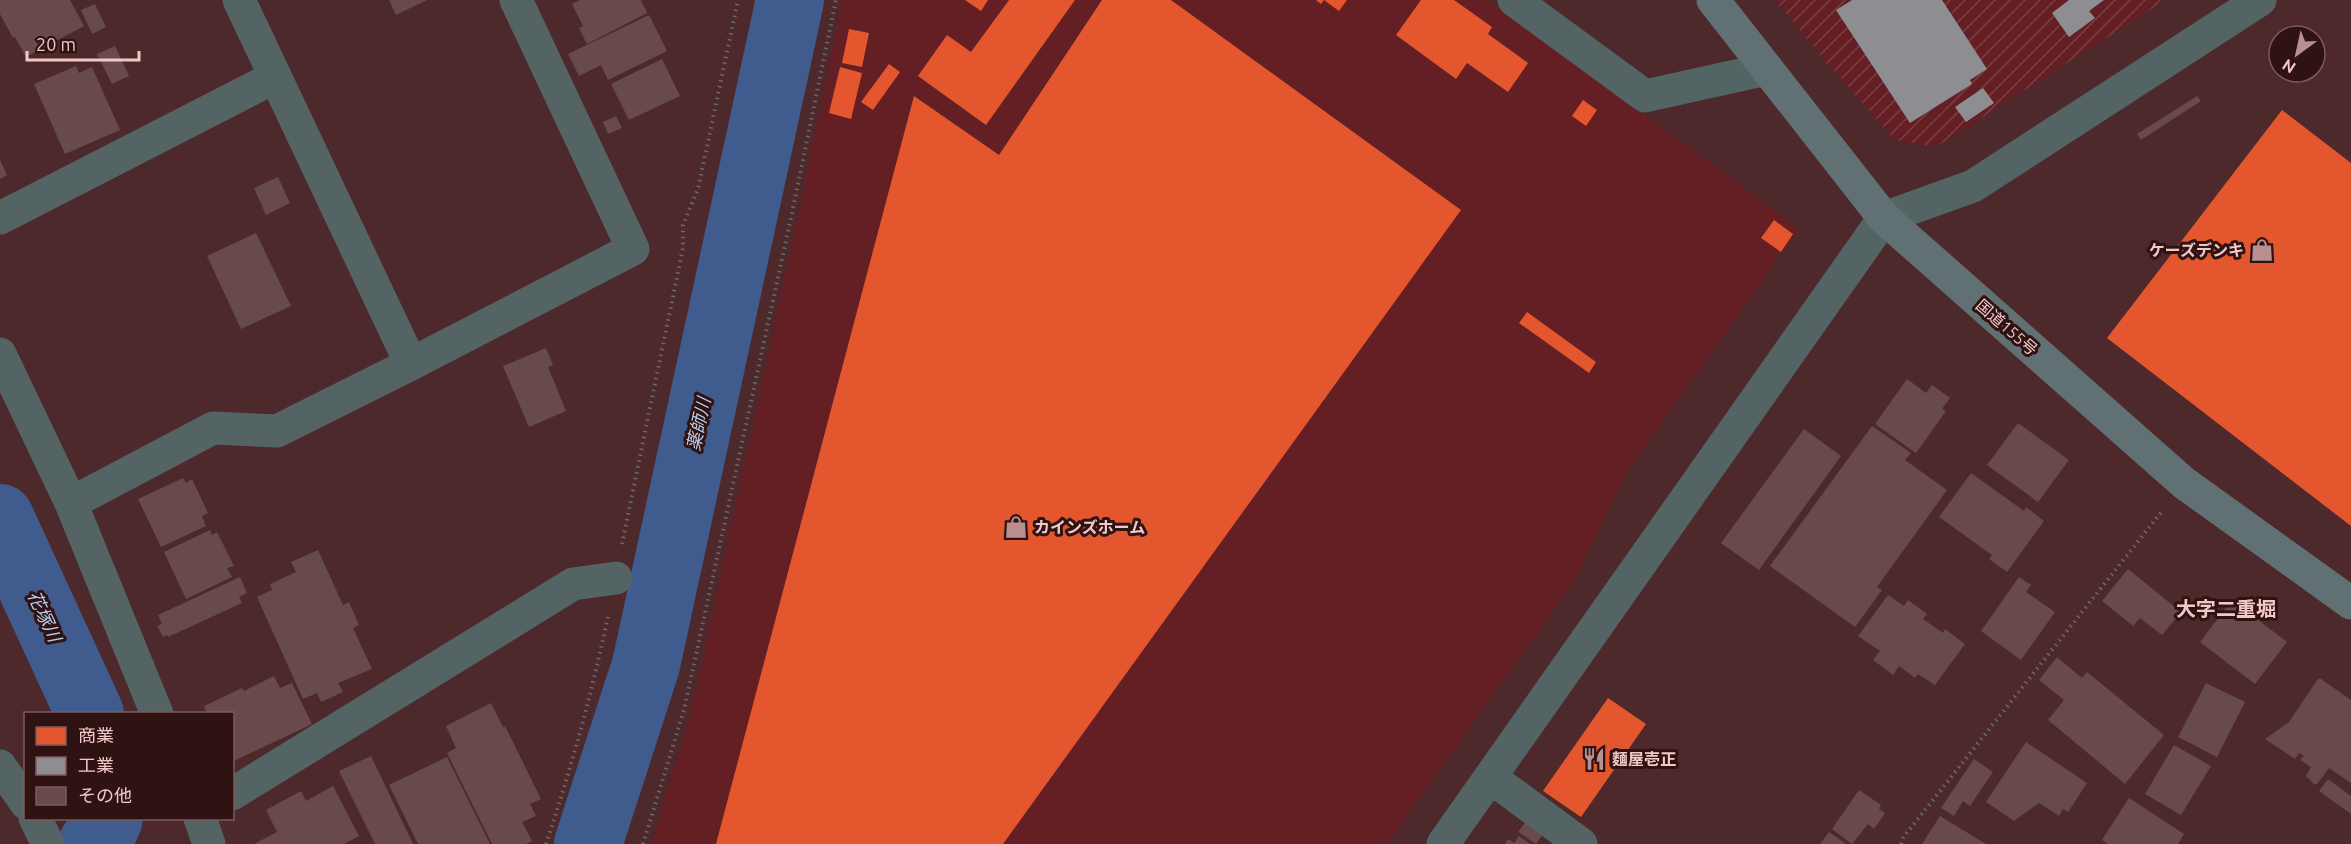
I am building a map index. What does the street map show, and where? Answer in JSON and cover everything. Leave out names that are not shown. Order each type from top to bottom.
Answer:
[{"type":"highway","name":"国道155号","points":[[1713,0],[1884,218],[2184,483],[2351,603]]},
{"type":"street","points":[[238,0],[411,364]]},
{"type":"street","points":[[71,503],[213,428],[278,431],[633,249],[516,0]]},
{"type":"street","points":[[1514,0],[1645,96],[1767,69]]},
{"type":"street","points":[[1443,844],[1884,218],[1973,186],[2260,0]]},
{"type":"street","points":[[0,218],[275,77]]},
{"type":"street","points":[[0,354],[71,503],[156,712]]},
{"type":"street","points":[[234,793],[573,584],[615,578]]},
{"type":"street","points":[[0,766],[24,799]]},
{"type":"street","points":[[1490,777],[1581,844]]},
{"type":"path","points":[[546,844],[563,794],[594,683],[683,248],[684,225],[698,189],[738,0]]},
{"type":"path","points":[[643,844],[684,710],[790,225],[836,0]]},
{"type":"path","points":[[1901,844],[1902,839],[2184,483]]},
{"type":"shaded area","points":[[842,0],[1489,0],[1799,228],[1625,475],[1574,582],[1387,844],[651,844],[691,712]]},
{"type":"shaded area","points":[[1775,0],[2165,0],[1936,147],[1895,140]]},
{"type":"building: 商業","points":[[965,0],[988,0],[981,11]]},
{"type":"building: 商業","points":[[1009,0],[1075,0],[986,125],[918,76],[947,35],[971,52]]},
{"type":"building: 商業","name":"カインズホーム","points":[[1102,0],[1171,0],[1461,210],[1003,844],[716,844],[914,96],[999,155]]},
{"type":"building: 商業","points":[[1324,0],[1347,0],[1339,11]]},
{"type":"building: 商業","points":[[1421,0],[1454,0],[1492,27],[1488,34],[1528,63],[1508,92],[1467,63],[1456,79],[1396,35]]},
{"type":"building: 商業","points":[[849,29],[869,33],[862,67],[842,63]]},
{"type":"building: 商業","points":[[889,64],[900,72],[873,110],[861,102]]},
{"type":"building: 商業","points":[[840,67],[862,73],[851,119],[829,113]]},
{"type":"building: 商業","points":[[1583,100],[1597,110],[1586,126],[1572,116]]},
{"type":"building: 商業","name":"ケーズデンキ","points":[[2282,110],[2351,163],[2351,526],[2107,338]]},
{"type":"building: 商業","points":[[1774,220],[1793,234],[1781,252],[1761,238]]},
{"type":"building: 商業","points":[[1527,312],[1596,362],[1589,373],[1519,323]]},
{"type":"building: 商業","points":[[1608,698],[1646,724],[1581,817],[1543,791]]},
{"type":"building: 工業","points":[[1852,0],[1942,0],[1987,69],[1970,80],[1972,84],[1910,123],[1836,10]]},
{"type":"building: 工業","points":[[2069,0],[2104,0],[2089,11],[2095,18],[2069,37],[2052,13]]},
{"type":"building: 工業","points":[[1983,88],[1994,103],[1966,122],[1955,107]]},
{"type":"building: その他","points":[[0,0],[70,0],[84,26],[26,57],[0,14]]},
{"type":"building: その他","points":[[389,0],[427,0],[396,15]]},
{"type":"building: その他","points":[[580,0],[641,0],[647,13],[587,44],[579,28],[583,26],[572,4]]},
{"type":"building: その他","points":[[95,4],[106,27],[92,34],[81,10]]},
{"type":"building: その他","points":[[649,15],[667,51],[608,80],[601,65],[579,76],[568,54]]},
{"type":"building: その他","points":[[115,46],[129,76],[112,84],[97,54]]},
{"type":"building: その他","points":[[662,59],[680,96],[629,120],[611,84]]},
{"type":"building: その他","points":[[76,66],[79,73],[92,67],[120,130],[65,154],[34,84]]},
{"type":"building: その他","points":[[2197,96],[2201,101],[2141,140],[2137,134]]},
{"type":"building: その他","points":[[616,116],[622,128],[608,134],[603,122]]},
{"type":"building: その他","points":[[0,160],[7,175],[0,179]]},
{"type":"building: その他","points":[[278,177],[290,203],[266,215],[254,188]]},
{"type":"building: その他","points":[[256,233],[291,306],[241,329],[207,256]]},
{"type":"building: その他","points":[[546,348],[553,365],[548,367],[566,411],[529,427],[503,366]]},
{"type":"building: その他","points":[[1907,379],[1926,393],[1932,385],[1950,398],[1942,409],[1946,411],[1916,453],[1875,424]]},
{"type":"building: その他","points":[[2018,423],[2069,460],[2038,502],[1987,465]]},
{"type":"building: その他","points":[[1872,426],[1911,453],[1905,460],[1947,490],[1877,587],[1882,590],[1855,627],[1770,566]]},
{"type":"building: その他","points":[[1804,429],[1841,456],[1759,570],[1721,543]]},
{"type":"building: その他","points":[[1971,473],[2024,511],[2026,507],[2044,521],[2007,572],[1989,559],[1992,555],[1939,517]]},
{"type":"building: その他","points":[[183,478],[186,483],[192,479],[208,513],[202,516],[206,526],[161,547],[138,499]]},
{"type":"building: その他","points":[[210,530],[212,535],[217,532],[234,566],[227,568],[232,577],[186,599],[164,552]]},
{"type":"building: その他","points":[[318,550],[343,605],[349,602],[359,625],[353,628],[372,669],[338,683],[343,692],[321,702],[317,693],[303,699],[257,597],[272,590],[270,584],[296,572],[291,562]]},
{"type":"building: その他","points":[[2128,569],[2181,612],[2162,635],[2140,618],[2133,626],[2102,601]]},
{"type":"building: その他","points":[[240,577],[247,593],[239,597],[242,603],[168,637],[168,635],[163,637],[157,626],[162,624],[158,615]]},
{"type":"building: その他","points":[[2019,577],[2031,585],[2026,592],[2055,612],[2021,660],[1981,631]]},
{"type":"building: その他","points":[[1888,595],[1904,606],[1908,600],[1927,614],[1923,619],[1943,633],[1945,629],[1965,644],[1935,685],[1918,674],[1915,678],[1899,666],[1893,675],[1873,660],[1880,651],[1858,636]]},
{"type":"building: その他","points":[[2232,600],[2287,642],[2255,684],[2200,642]]},
{"type":"building: その他","points":[[2057,657],[2082,678],[2087,672],[2164,735],[2125,784],[2048,720],[2064,700],[2039,680]]},
{"type":"building: その他","points":[[274,676],[280,688],[292,683],[312,724],[234,761],[234,712],[206,712],[204,706],[242,688],[244,691]]},
{"type":"building: その他","points":[[2318,679],[2351,700],[2351,783],[2329,768],[2317,784],[2314,784],[2306,776],[2311,767],[2300,760],[2304,756],[2299,753],[2295,759],[2265,739],[2289,722]]},
{"type":"building: その他","points":[[2206,683],[2245,702],[2217,757],[2178,737]]},
{"type":"building: その他","points":[[491,703],[541,799],[530,804],[536,816],[522,822],[532,841],[526,844],[492,844],[447,753],[456,748],[446,726]]},
{"type":"building: その他","points":[[2026,742],[2087,783],[2068,812],[2063,809],[2059,816],[2039,803],[2014,821],[1986,802]]},
{"type":"building: その他","points":[[2174,745],[2211,766],[2181,815],[2145,794]]},
{"type":"building: その他","points":[[371,756],[413,844],[375,844],[339,771]]},
{"type":"building: その他","points":[[447,757],[490,844],[418,844],[389,785]]},
{"type":"building: その他","points":[[1974,759],[1993,772],[1970,806],[1963,801],[1954,816],[1941,808]]},
{"type":"building: その他","points":[[2328,779],[2351,796],[2351,814],[2319,791]]},
{"type":"building: その他","points":[[333,786],[359,836],[344,844],[254,844],[277,832],[266,810],[301,791],[306,801]]},
{"type":"building: その他","points":[[1859,790],[1881,805],[1879,809],[1885,813],[1874,829],[1868,824],[1852,844],[1832,829]]},
{"type":"building: その他","points":[[2129,798],[2184,834],[2178,844],[2108,844],[2102,840]]},
{"type":"building: その他","points":[[1530,816],[1547,828],[1536,844],[1518,832]]},
{"type":"building: その他","points":[[1940,816],[1986,844],[1922,844]]},
{"type":"building: その他","points":[[1829,832],[1846,844],[1820,844]]},
{"type":"building: その他","points":[[1519,836],[1530,844],[1505,844],[1508,839],[1514,843]]},
{"type":"waterway","name":"薬師川","points":[[588,844],[646,665],[790,0]]},
{"type":"waterway","name":"花塚川","points":[[0,518],[89,712]]},
{"type":"waterway","name":"花塚川","points":[[92,844],[103,832],[108,820]]},
{"type":"place","name":"ケーズデンキ","points":[[2262,250]]},
{"type":"place","name":"カインズホーム","points":[[1016,527]]},
{"type":"place","name":"麵屋壱正","points":[[1594,759]]},
{"type":"district","name":"大字二重堀","points":[[2226,608]]}]
